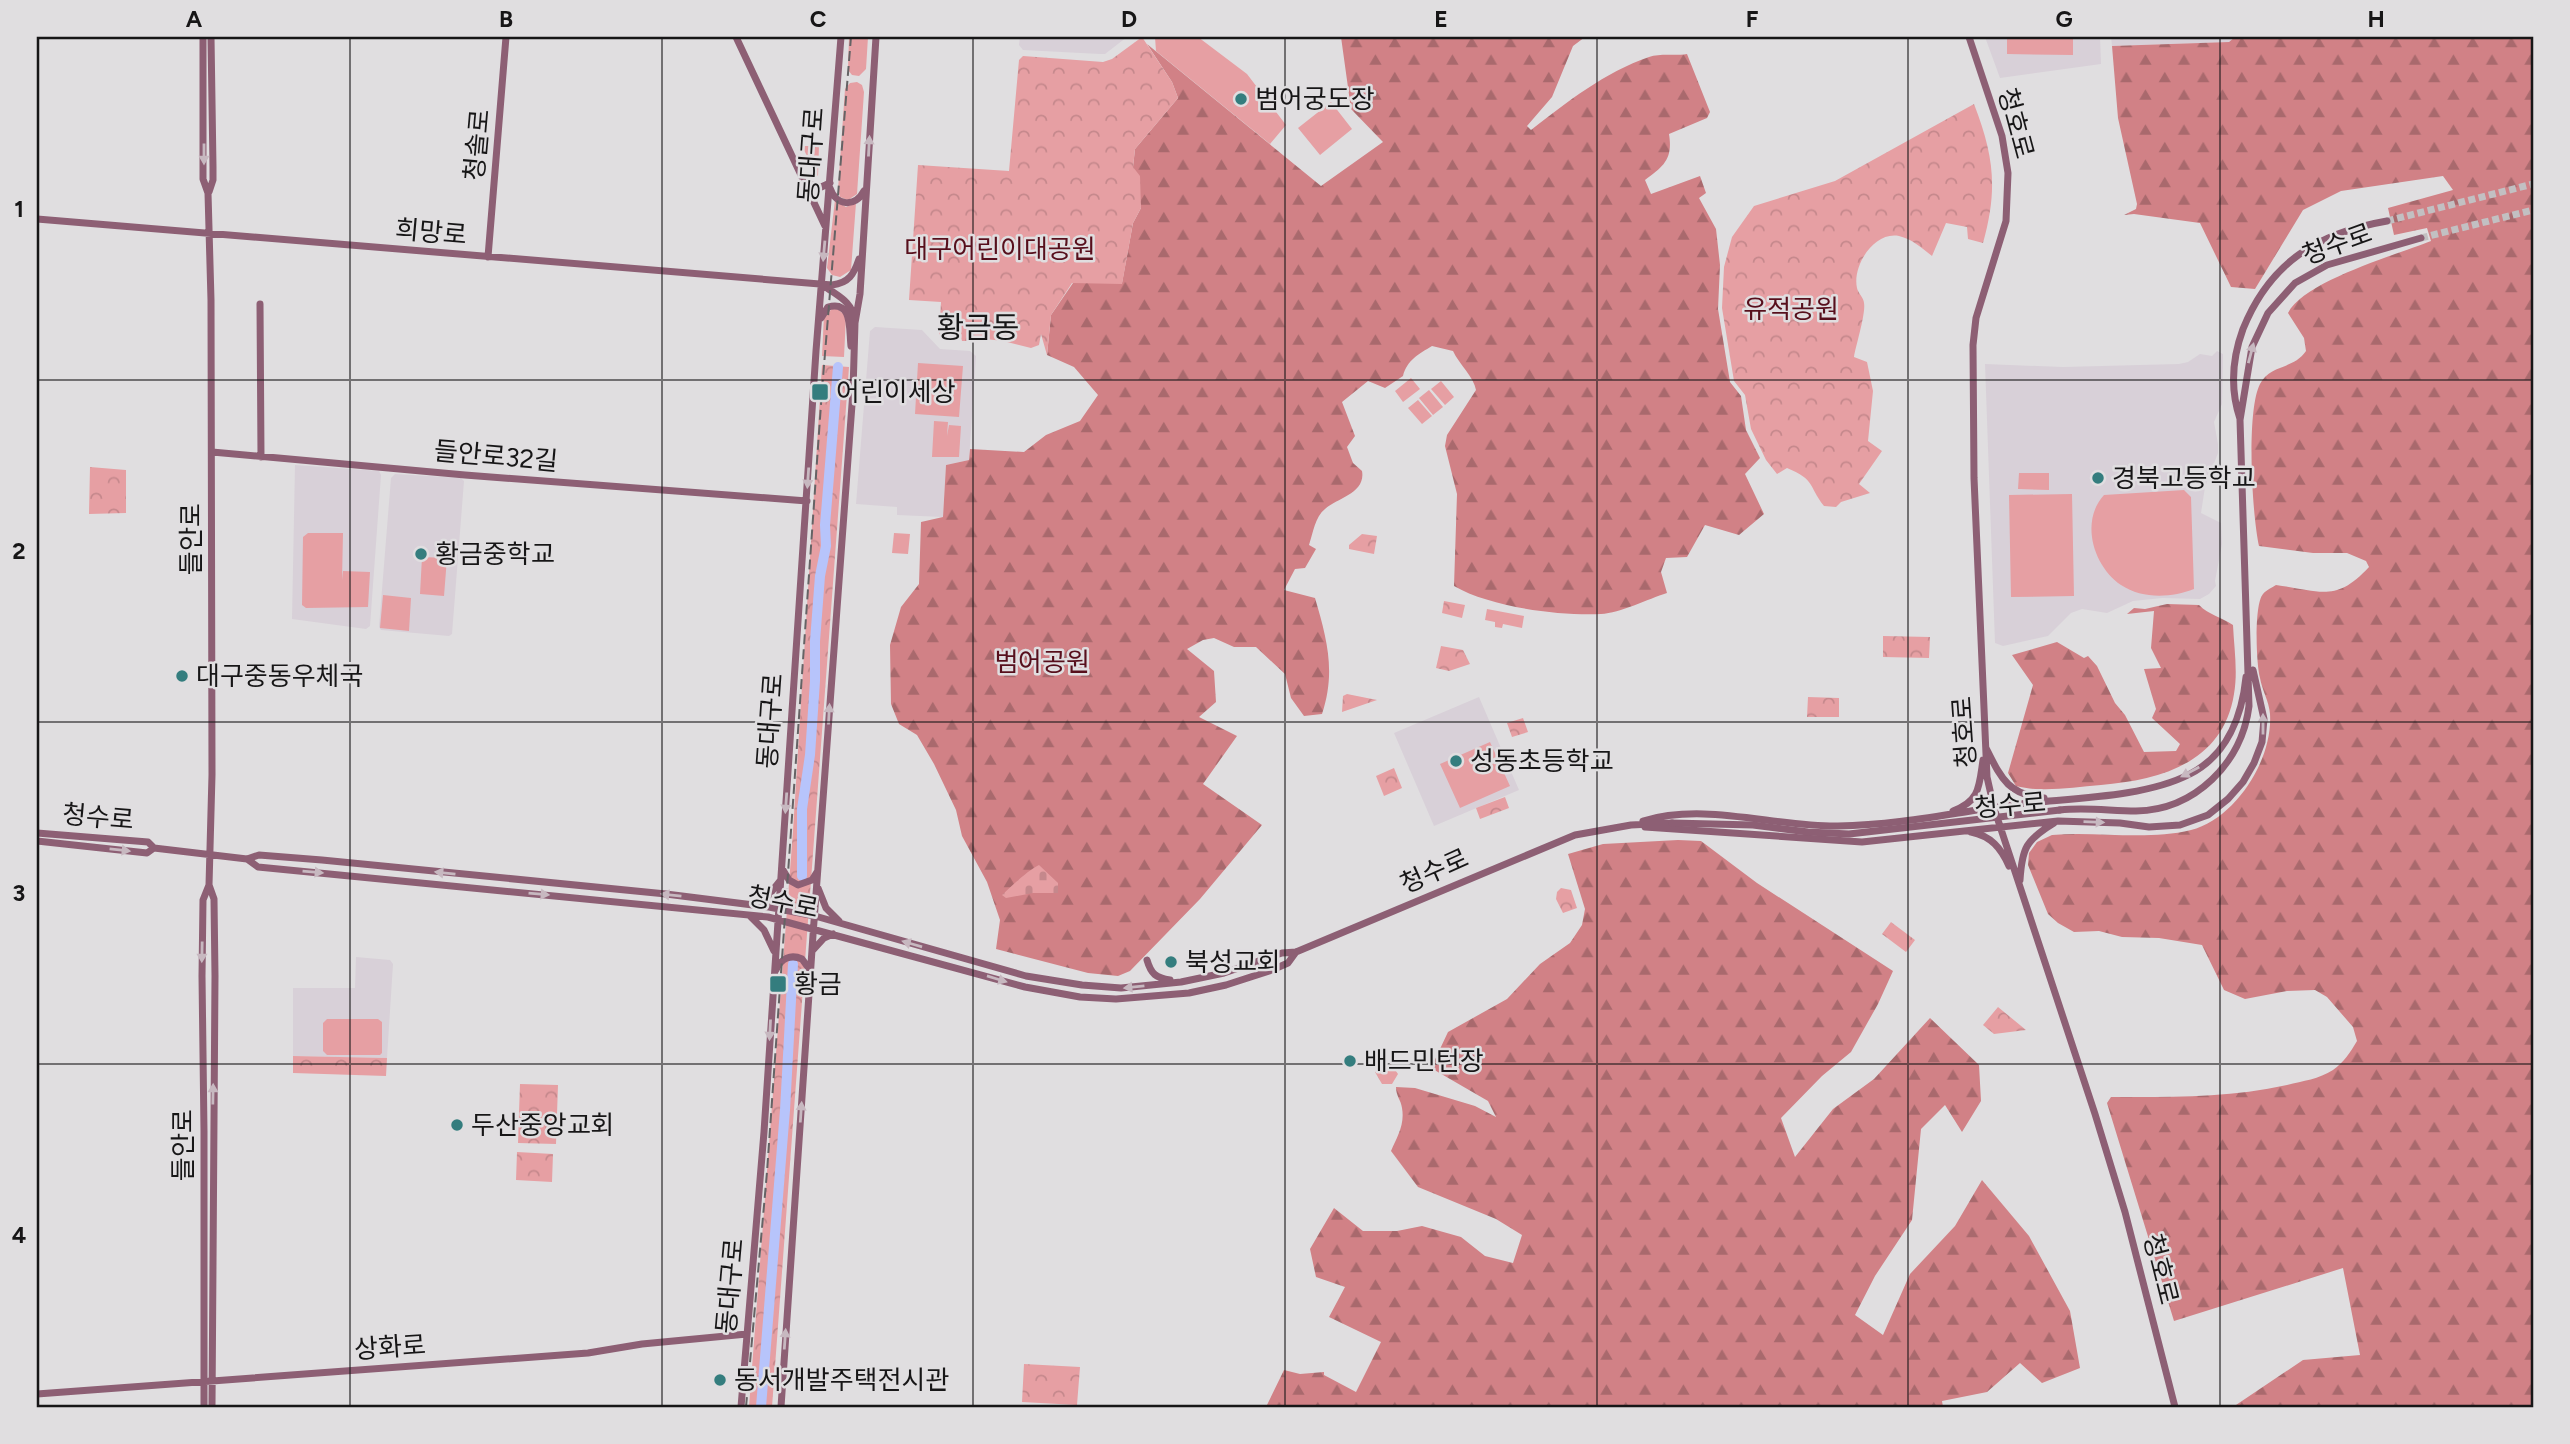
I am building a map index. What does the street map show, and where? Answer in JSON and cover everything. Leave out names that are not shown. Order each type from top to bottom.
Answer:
[{"type":"main road","name":"들안로","points":[[203,37],[203,179],[208,193],[210,233],[212,452],[212,775],[209,884],[214,899],[215,976],[208,1382],[204,1407]]},
{"type":"main road","name":"들안로","points":[[208,193],[213,180],[211,37]]},
{"type":"main road","name":"청솔로","points":[[488,257],[506,37]]},
{"type":"main road","points":[[736,37],[826,228]]},
{"type":"main road","name":"동대구로","points":[[741,1407],[779,919],[821,284],[841,37]]},
{"type":"main road","points":[[781,1407],[876,37]]},
{"type":"main road","name":"청호로","points":[[1969,37],[2002,136],[2008,173],[2006,221],[1976,318],[1973,345],[1973,467],[1987,777],[1994,808],[2125,1212],[2175,1407]]},
{"type":"main road","points":[[806,182],[819,188],[830,185],[836,200],[850,203],[862,195],[866,182]]},
{"type":"main road","name":"희망로","points":[[37,219],[821,284]]},
{"type":"main road","name":"청수로","points":[[2241,420],[2233,397],[2236,347],[2252,308],[2262,292],[2276,274],[2314,244],[2354,227],[2387,220]]},
{"type":"main road","name":"청수로","points":[[37,833],[148,842],[154,848],[209,856],[247,859],[259,855],[322,860],[747,904],[815,916],[1037,978],[1121,988],[1181,982],[1224,973],[1282,953],[1296,952],[1553,842],[1575,835],[1631,825],[1753,825],[1849,834],[2060,810],[2153,809],[2178,802],[2204,788],[2230,760],[2244,733],[2249,706],[2249,652],[2241,420],[2252,346],[2268,313],[2295,283],[2326,265],[2421,238]]},
{"type":"main road","points":[[821,284],[841,284],[849,279],[861,253]]},
{"type":"main road","points":[[821,284],[844,299],[852,309],[856,323]]},
{"type":"main road","points":[[260,304],[261,457]]},
{"type":"main road","points":[[818,330],[822,314],[828,307],[843,308],[848,317],[850,343],[855,356]]},
{"type":"main road","name":"들안로32길","points":[[212,452],[807,501]]},
{"type":"main road","name":"청수로","points":[[1631,825],[1656,817],[1729,815],[1837,826],[2123,793],[2162,784],[2190,774],[2214,756],[2231,734],[2241,707],[2249,652]]},
{"type":"main road","name":"청수로","points":[[1631,825],[1862,842],[2058,821],[2149,827],[2180,825],[2208,815],[2228,799],[2243,782],[2254,763],[2262,742],[2264,719],[2249,652]]},
{"type":"main road","points":[[1984,746],[2012,789],[2028,797],[2055,799]]},
{"type":"main road","points":[[1939,816],[1967,806],[1974,799],[1978,792],[1984,746]]},
{"type":"main road","points":[[2035,823],[2030,821],[2026,813],[2029,806],[2037,802]]},
{"type":"main road","points":[[1939,816],[1948,823],[1942,833]]},
{"type":"main road","points":[[2020,888],[2022,855],[2026,845],[2032,837],[2058,821]]},
{"type":"main road","points":[[1942,833],[1968,831],[1983,834],[1995,842],[2020,888]]},
{"type":"main road","name":"청수로","points":[[37,841],[147,853],[154,848]]},
{"type":"main road","name":"청수로","points":[[247,859],[258,867],[779,919],[1025,987],[1080,998],[1116,999],[1189,993],[1226,985],[1288,963],[1296,952]]},
{"type":"main road","points":[[783,863],[785,877],[798,884],[812,880],[818,867]]},
{"type":"main road","points":[[747,904],[763,900],[780,881]]},
{"type":"main road","name":"들안로","points":[[209,884],[203,900],[202,976],[208,1382],[212,1407]]},
{"type":"main road","points":[[817,885],[830,913],[846,925]]},
{"type":"main road","points":[[749,916],[768,935],[775,959]]},
{"type":"main road","points":[[811,954],[820,941],[833,934]]},
{"type":"main road","points":[[775,973],[780,962],[797,957],[807,963],[811,975]]},
{"type":"main road","points":[[1147,960],[1150,971],[1157,978],[1181,982]]},
{"type":"main road","name":"상화로","points":[[37,1394],[588,1353],[642,1344],[747,1334]]},
{"type":"shaded area","points":[[1020,37],[1127,37],[1105,54],[1100,54],[1023,50],[1019,45]]},
{"type":"shaded area","points":[[1985,37],[2100,37],[2101,64],[2000,78]]},
{"type":"shaded area","points":[[2111,37],[2235,37],[2229,42],[2112,46]]},
{"type":"shaded area","points":[[875,327],[922,330],[940,349],[970,351],[976,356],[969,460],[946,465],[943,517],[897,515],[897,507],[856,504],[870,331]]},
{"type":"shaded area","name":"경북고등학교","points":[[2217,351],[2223,354],[2222,404],[2214,422],[2218,453],[2205,487],[2201,513],[2221,523],[2222,544],[2216,586],[2200,599],[2162,598],[2133,601],[2107,613],[2082,609],[2071,613],[2048,636],[2003,646],[1995,643],[1985,364],[2063,367],[2179,364],[2200,354],[2212,356]]},
{"type":"shaded area","points":[[295,465],[379,471],[381,475],[370,626],[366,629],[292,619]]},
{"type":"shaded area","name":"황금중학교","points":[[395,474],[461,478],[464,481],[452,634],[449,636],[381,630],[379,627],[391,478]]},
{"type":"shaded area","name":"성동초등학교","points":[[1479,697],[1519,790],[1434,826],[1394,733]]},
{"type":"shaded area","points":[[356,957],[390,960],[393,964],[387,1058],[293,1056],[293,988],[355,988]]},
{"type":"green space","points":[[849,37],[868,37],[866,69],[859,76],[852,75],[848,70]]},
{"type":"green space","name":"대구어린이대공원","points":[[1142,37],[1172,82],[1178,98],[1135,149],[1133,167],[1140,176],[1141,208],[1133,223],[1122,284],[1072,283],[1051,315],[1047,355],[1041,334],[1039,345],[1031,348],[1003,341],[968,337],[967,341],[962,341],[961,337],[939,335],[941,302],[909,300],[918,165],[1009,171],[1019,60],[1023,56],[1103,62],[1112,59]]},
{"type":"green space","name":"범어궁도장","points":[[1155,37],[1198,37],[1247,74],[1286,125],[1270,144],[1156,51]]},
{"type":"green space","name":"범어공원","points":[[1341,37],[1585,37],[1573,46],[1552,97],[1527,126],[1531,130],[1602,79],[1633,63],[1653,56],[1687,54],[1710,112],[1707,118],[1669,134],[1670,150],[1666,161],[1645,180],[1651,194],[1700,176],[1706,193],[1699,198],[1716,229],[1720,265],[1718,309],[1730,382],[1741,396],[1746,430],[1760,458],[1745,474],[1764,514],[1739,535],[1705,525],[1687,557],[1666,558],[1661,572],[1667,593],[1617,611],[1601,614],[1565,613],[1525,609],[1486,600],[1454,586],[1457,494],[1445,446],[1447,435],[1476,390],[1472,380],[1453,351],[1432,346],[1411,362],[1403,376],[1385,388],[1368,381],[1342,402],[1355,436],[1347,447],[1353,463],[1362,471],[1360,485],[1330,505],[1319,516],[1309,545],[1316,549],[1305,568],[1295,569],[1284,590],[1315,598],[1326,642],[1329,670],[1322,714],[1304,716],[1291,698],[1285,674],[1256,647],[1234,647],[1214,638],[1203,640],[1187,649],[1214,671],[1216,702],[1199,717],[1237,736],[1203,784],[1262,825],[1200,899],[1130,971],[1118,976],[1088,973],[996,949],[1000,920],[987,882],[962,836],[956,810],[934,764],[917,735],[899,724],[891,704],[890,645],[901,607],[919,584],[921,522],[943,517],[946,465],[969,460],[970,449],[1024,452],[1046,435],[1080,421],[1098,395],[1074,367],[1047,355],[1051,315],[1073,283],[1122,283],[1133,223],[1141,208],[1133,167],[1135,149],[1178,98],[1172,82],[1147,44],[1321,186],[1383,142],[1351,109]]},
{"type":"green space","points":[[2007,37],[2073,37],[2073,55],[2007,54]]},
{"type":"green space","points":[[2235,37],[2533,37],[2533,1407],[2233,1407],[2303,1360],[2360,1355],[2343,1268],[2174,1321],[2107,1103],[2111,1097],[2199,1096],[2243,1092],[2317,1078],[2333,1070],[2349,1053],[2357,1041],[2353,1027],[2327,997],[2315,990],[2287,991],[2245,999],[2224,990],[2202,945],[2159,938],[2122,937],[2099,931],[2074,932],[2048,914],[2028,865],[2029,853],[2037,842],[2052,835],[2174,833],[2207,824],[2222,814],[2236,801],[2258,768],[2269,732],[2270,714],[2260,678],[2257,648],[2258,609],[2263,594],[2276,585],[2327,592],[2337,590],[2347,586],[2369,567],[2366,561],[2347,553],[2313,553],[2259,546],[2252,464],[2256,397],[2264,378],[2295,361],[2306,351],[2304,338],[2288,313],[2297,301],[2312,290],[2352,270],[2431,241],[2427,228],[2394,235],[2388,208],[2453,190],[2443,176],[2341,191],[2303,210],[2255,289],[2231,287],[2200,223],[2124,215],[2136,209],[2137,204],[2118,118],[2112,46],[2229,42]]},
{"type":"green space","points":[[857,82],[862,85],[864,92],[857,194],[848,200],[840,197],[838,190],[845,89],[850,83]]},
{"type":"green space","points":[[1331,102],[1352,129],[1320,155],[1298,128]]},
{"type":"green space","name":"유적공원","points":[[1974,104],[1986,140],[1992,173],[1991,206],[1983,243],[1968,239],[1967,227],[1946,223],[1932,256],[1913,242],[1899,236],[1881,239],[1867,252],[1856,279],[1864,308],[1854,357],[1867,362],[1873,391],[1868,441],[1882,451],[1859,484],[1870,493],[1841,502],[1836,507],[1824,506],[1803,476],[1787,468],[1777,474],[1766,460],[1751,429],[1745,395],[1734,381],[1722,308],[1724,267],[1732,237],[1754,206],[1835,181]]},
{"type":"green space","points":[[802,146],[819,146],[818,176],[816,174]]},
{"type":"green space","points":[[835,200],[846,207],[856,203],[851,270],[840,277],[832,275],[827,268]]},
{"type":"green space","points":[[835,307],[846,316],[844,357],[822,356],[824,315]]},
{"type":"green space","points":[[918,363],[963,366],[959,417],[915,414]]},
{"type":"green space","points":[[822,365],[849,367],[772,1407],[749,1407],[793,831]]},
{"type":"green space","points":[[1411,378],[1420,389],[1403,402],[1395,391]]},
{"type":"green space","points":[[1441,381],[1454,397],[1445,405],[1431,389]]},
{"type":"green space","points":[[1429,390],[1443,407],[1433,415],[1419,398]]},
{"type":"green space","points":[[1418,400],[1432,416],[1422,424],[1408,408]]},
{"type":"green space","points":[[934,421],[948,422],[947,436],[949,425],[961,426],[959,457],[932,457]]},
{"type":"green space","points":[[90,467],[126,470],[126,513],[89,514]]},
{"type":"green space","points":[[2019,473],[2049,473],[2049,490],[2018,489]]},
{"type":"green space","points":[[2184,490],[2191,497],[2194,589],[2157,596],[2129,590],[2111,577],[2097,555],[2091,530],[2097,506],[2104,495]]},
{"type":"green space","points":[[2072,494],[2074,596],[2011,597],[2009,495]]},
{"type":"green space","points":[[308,533],[343,533],[342,580],[343,571],[370,572],[368,607],[306,608],[302,605],[303,537]]},
{"type":"green space","points":[[894,533],[910,534],[908,554],[892,553]]},
{"type":"green space","points":[[1362,534],[1377,536],[1374,554],[1349,549],[1349,545]]},
{"type":"green space","points":[[422,557],[447,558],[444,596],[420,594]]},
{"type":"green space","points":[[383,595],[411,598],[409,631],[380,628]]},
{"type":"green space","points":[[1444,601],[1465,605],[1462,618],[1442,613]]},
{"type":"green space","points":[[2167,604],[2199,605],[2233,625],[2236,668],[2234,694],[2228,718],[2217,737],[2203,752],[2186,763],[2145,778],[2058,789],[2016,786],[2008,773],[2033,685],[2012,655],[2057,642],[2084,658],[2088,656],[2097,666],[2144,752],[2176,751],[2180,744],[2152,718],[2156,709],[2144,669],[2161,668],[2151,648],[2154,611],[2127,614],[2134,608],[2145,609]]},
{"type":"green space","points":[[1487,609],[1524,616],[1522,628],[1503,624],[1502,628],[1495,627],[1495,622],[1485,620]]},
{"type":"green space","points":[[1883,636],[1930,637],[1929,658],[1883,657]]},
{"type":"green space","points":[[1441,646],[1463,650],[1470,664],[1449,671],[1436,668]]},
{"type":"green space","points":[[1347,694],[1377,700],[1342,712],[1343,696]]},
{"type":"green space","points":[[1808,697],[1839,698],[1839,717],[1807,717]]},
{"type":"green space","points":[[1523,718],[1528,732],[1512,737],[1507,723]]},
{"type":"green space","points":[[1490,742],[1510,786],[1460,808],[1440,764]]},
{"type":"green space","points":[[1394,768],[1402,788],[1384,796],[1376,776]]},
{"type":"green space","points":[[1505,797],[1509,808],[1480,819],[1476,808]]},
{"type":"green space","points":[[1701,841],[1757,883],[1893,971],[1851,1052],[1822,1076],[1781,1118],[1795,1157],[1833,1109],[1874,1079],[1930,1018],[1979,1065],[1981,1101],[1962,1132],[1945,1105],[1921,1129],[1912,1220],[1875,1276],[1855,1315],[1883,1335],[1910,1274],[1955,1226],[1982,1180],[2029,1236],[2070,1311],[2080,1368],[2042,1383],[2020,1363],[1987,1392],[1942,1401],[1943,1407],[1266,1407],[1284,1370],[1300,1374],[1324,1372],[1324,1375],[1356,1392],[1381,1342],[1329,1317],[1345,1287],[1316,1277],[1310,1249],[1334,1208],[1363,1231],[1397,1231],[1422,1226],[1461,1237],[1485,1256],[1513,1263],[1522,1235],[1496,1219],[1418,1187],[1391,1151],[1400,1131],[1403,1114],[1396,1087],[1415,1088],[1475,1106],[1496,1117],[1488,1101],[1431,1068],[1448,1032],[1507,999],[1540,964],[1570,943],[1582,925],[1585,909],[1568,854],[1603,844]]},
{"type":"green space","points":[[1039,865],[1058,883],[1058,893],[1033,893],[1006,898],[1002,895],[1025,874]]},
{"type":"green space","points":[[1561,888],[1571,890],[1577,908],[1563,913],[1556,899]]},
{"type":"green space","points":[[1891,922],[1915,940],[1906,952],[1882,934]]},
{"type":"green space","points":[[1998,1007],[2026,1030],[1994,1034],[1983,1025]]},
{"type":"green space","points":[[327,1019],[378,1019],[382,1022],[382,1053],[327,1055],[323,1051],[323,1023]]},
{"type":"green space","points":[[293,1056],[387,1058],[386,1076],[293,1073]]},
{"type":"green space","points":[[1391,1064],[1398,1074],[1392,1084],[1382,1084],[1375,1072]]},
{"type":"green space","points":[[520,1084],[558,1085],[556,1144],[518,1143]]},
{"type":"green space","points":[[517,1152],[553,1154],[552,1182],[516,1180]]},
{"type":"green space","points":[[1024,1364],[1080,1367],[1077,1405],[1022,1402]]},
{"type":"waterway","points":[[802,876],[802,809],[810,755],[815,641],[820,576],[826,546],[825,525],[838,367]]},
{"type":"waterway","points":[[761,1407],[785,1110],[793,964]]},
{"type":"tunnel","points":[[2387,221],[2533,184]]},
{"type":"tunnel","points":[[2421,238],[2533,210]]},
{"type":"railway","points":[[746,1407],[767,1172],[822,390],[851,37]]},
{"type":"place","name":"범어궁도장","points":[[1241,99]]},
{"type":"place","name":"어린이세상","points":[[820,392]]},
{"type":"place","name":"경북고등학교","points":[[2098,478]]},
{"type":"place","name":"황금중학교","points":[[421,554]]},
{"type":"place","name":"대구중동우체국","points":[[182,676]]},
{"type":"place","name":"성동초등학교","points":[[1456,761]]},
{"type":"place","name":"북성교회","points":[[1171,962]]},
{"type":"place","name":"황금","points":[[778,984]]},
{"type":"place","name":"배드민턴장","points":[[1350,1061]]},
{"type":"place","name":"두산중앙교회","points":[[457,1125]]},
{"type":"place","name":"동서개발주택전시관","points":[[720,1380]]},
{"type":"district","name":"황금동","points":[[978,327]]}]
